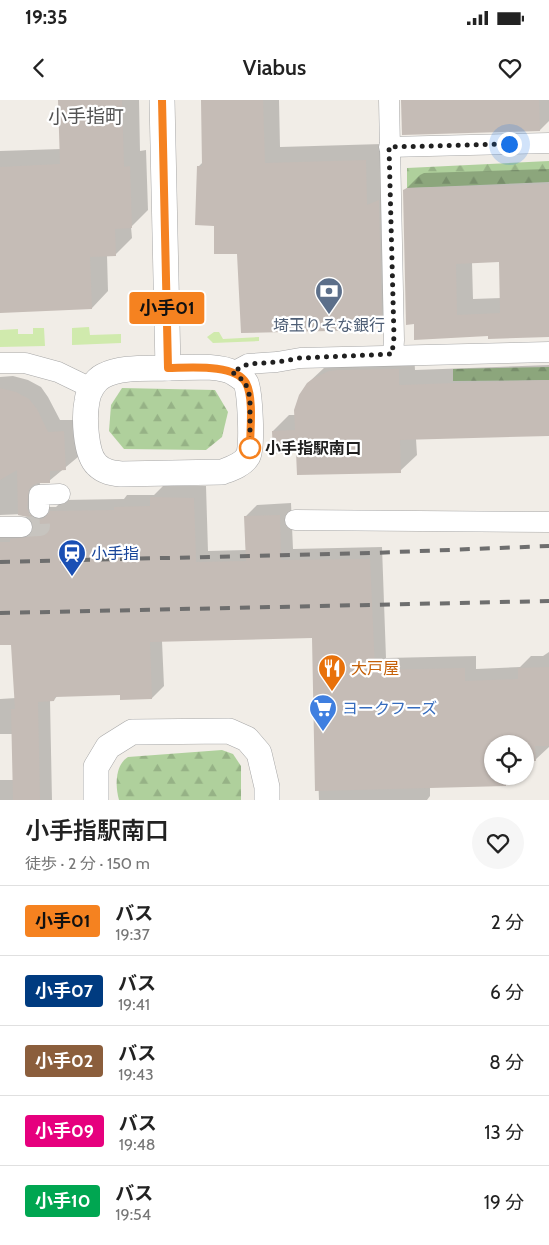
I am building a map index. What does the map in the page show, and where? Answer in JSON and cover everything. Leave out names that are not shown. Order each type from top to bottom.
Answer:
[{"type":"street","points":[[162,100],[168,368]]},
{"type":"street","points":[[389,100],[394,337],[392,354]]},
{"type":"street","points":[[389,147],[549,143]]},
{"type":"street","points":[[232,372],[248,364],[300,358],[392,354],[549,352]]},
{"type":"street","points":[[0,363],[25,363],[58,372],[91,388]]},
{"type":"street","points":[[168,368],[217,368],[232,372],[245,382],[250,397],[250,448],[248,457],[233,468],[222,472],[108,473],[96,464],[87,441],[87,401],[91,388],[102,376],[123,369],[168,368]]},
{"type":"street","points":[[39,508],[39,495],[60,494]]},
{"type":"street","points":[[295,520],[549,522]]},
{"type":"street","points":[[0,527],[22,527]]},
{"type":"street","points":[[96,800],[96,767],[108,747],[132,732],[230,731],[247,739],[259,753],[267,787],[267,800]]},
{"type":"green space","points":[[549,161],[549,182],[407,188],[407,168]]},
{"type":"green space","points":[[89,327],[90,335],[121,334],[121,343],[72,345],[72,328]]},
{"type":"green space","points":[[33,328],[44,328],[45,346],[0,347],[0,330],[18,329],[18,334],[33,334]]},
{"type":"green space","points":[[214,332],[219,332],[223,339],[259,337],[259,341],[213,343],[207,337]]},
{"type":"green space","points":[[549,367],[549,380],[453,381],[453,369]]},
{"type":"green space","points":[[122,388],[215,390],[228,412],[222,437],[206,450],[124,449],[109,431],[111,405]]},
{"type":"green space","points":[[222,750],[233,754],[241,766],[241,800],[119,800],[117,788],[118,770],[128,757]]},
{"type":"building","points":[[58,100],[122,100],[124,167],[130,166],[132,228],[115,229],[116,256],[90,257],[92,309],[0,313],[0,167],[60,164]]},
{"type":"building","points":[[201,100],[263,100],[265,163],[366,160],[367,205],[379,200],[382,326],[371,326],[371,330],[241,333],[237,254],[214,254],[214,226],[195,225],[197,166],[202,166]]},
{"type":"building","points":[[401,100],[539,100],[540,131],[402,135]]},
{"type":"building","points":[[549,184],[549,337],[488,339],[488,336],[414,340],[414,324],[406,325],[403,190],[407,188]],"holes":[[[499,262],[500,313],[457,315],[456,264]]]},
{"type":"building","points":[[399,369],[399,385],[549,380],[549,436],[400,440],[401,473],[297,475],[296,452],[273,454],[272,431],[295,430],[294,410],[299,395],[307,383],[314,378],[329,371],[337,370]]},
{"type":"building","points":[[0,388],[16,392],[29,399],[37,409],[48,432],[64,431],[66,470],[50,471],[50,483],[38,483],[29,489],[27,508],[33,518],[39,520],[44,518],[50,511],[114,510],[114,507],[150,506],[150,497],[194,498],[196,562],[246,561],[244,516],[280,515],[281,560],[370,559],[375,670],[465,668],[465,681],[518,679],[518,668],[549,667],[549,746],[535,746],[536,761],[534,761],[534,735],[484,735],[484,785],[506,786],[315,791],[312,638],[150,642],[152,699],[120,700],[120,695],[55,697],[54,701],[38,702],[40,800],[13,800],[11,709],[15,709],[11,645],[0,645],[0,542],[10,542],[10,539],[27,537],[34,527],[28,517],[18,515],[17,470],[0,480]]},
{"type":"tunnel","points":[[22,527],[40,526],[39,508]]},
{"type":"railway","points":[[0,562],[371,553],[549,546]]},
{"type":"railway","points":[[0,613],[549,601]]},
{"type":"bus line","name":"小手01","points":[[162,100],[168,368],[217,368],[232,372],[245,382],[250,397],[250,448]]},
{"type":"place","name":"埼玉りそな銀行","points":[[329,315]]},
{"type":"place","name":"小手指駅南口","points":[[250,448]]},
{"type":"place","name":"小手指","points":[[72,577]]},
{"type":"place","name":"大戸屋","points":[[332,692]]},
{"type":"place","name":"ヨークフーズ","points":[[323,732]]},
{"type":"district","name":"小手指町","points":[[86,116]]},
{"type":"route","points":[[250,448],[250,397],[245,382],[232,372],[248,364],[300,358],[392,354],[394,337],[389,147],[509,144]]}]
